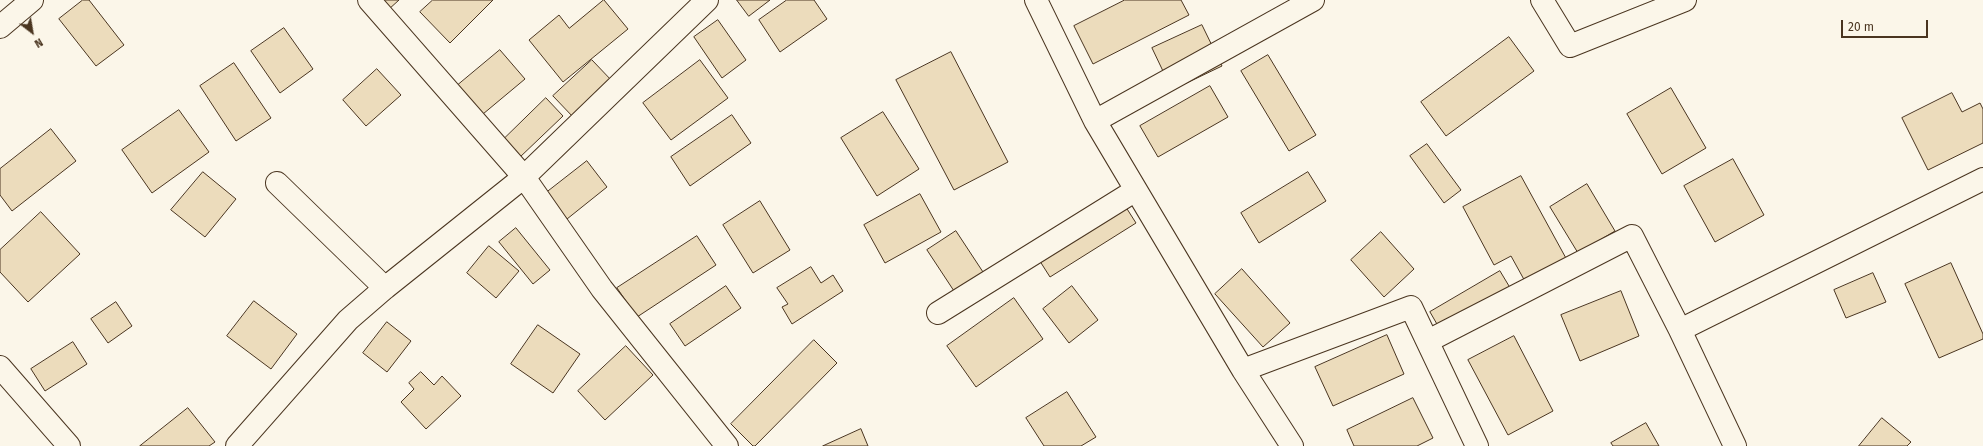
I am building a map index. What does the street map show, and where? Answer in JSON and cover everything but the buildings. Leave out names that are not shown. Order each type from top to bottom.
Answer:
[{"type":"street","points":[[0,27],[32,0]]},
{"type":"street","points":[[369,0],[524,176],[602,289],[727,446]]},
{"type":"street","points":[[236,446],[348,320],[385,288],[524,176],[707,0]]},
{"type":"street","points":[[1036,0],[1095,121],[1243,370],[1292,446]]},
{"type":"street","points":[[1095,121],[1313,0]]},
{"type":"street","points":[[1542,0],[1570,46],[1685,0]]},
{"type":"street","points":[[1680,330],[1983,180]]},
{"type":"street","points":[[277,183],[385,288]]},
{"type":"street","points":[[938,313],[1136,190]]},
{"type":"street","points":[[1428,341],[1632,236],[1680,330],[1735,446]]},
{"type":"street","points":[[1243,370],[1411,307],[1477,446]]},
{"type":"street","points":[[0,367],[69,446]]}]
